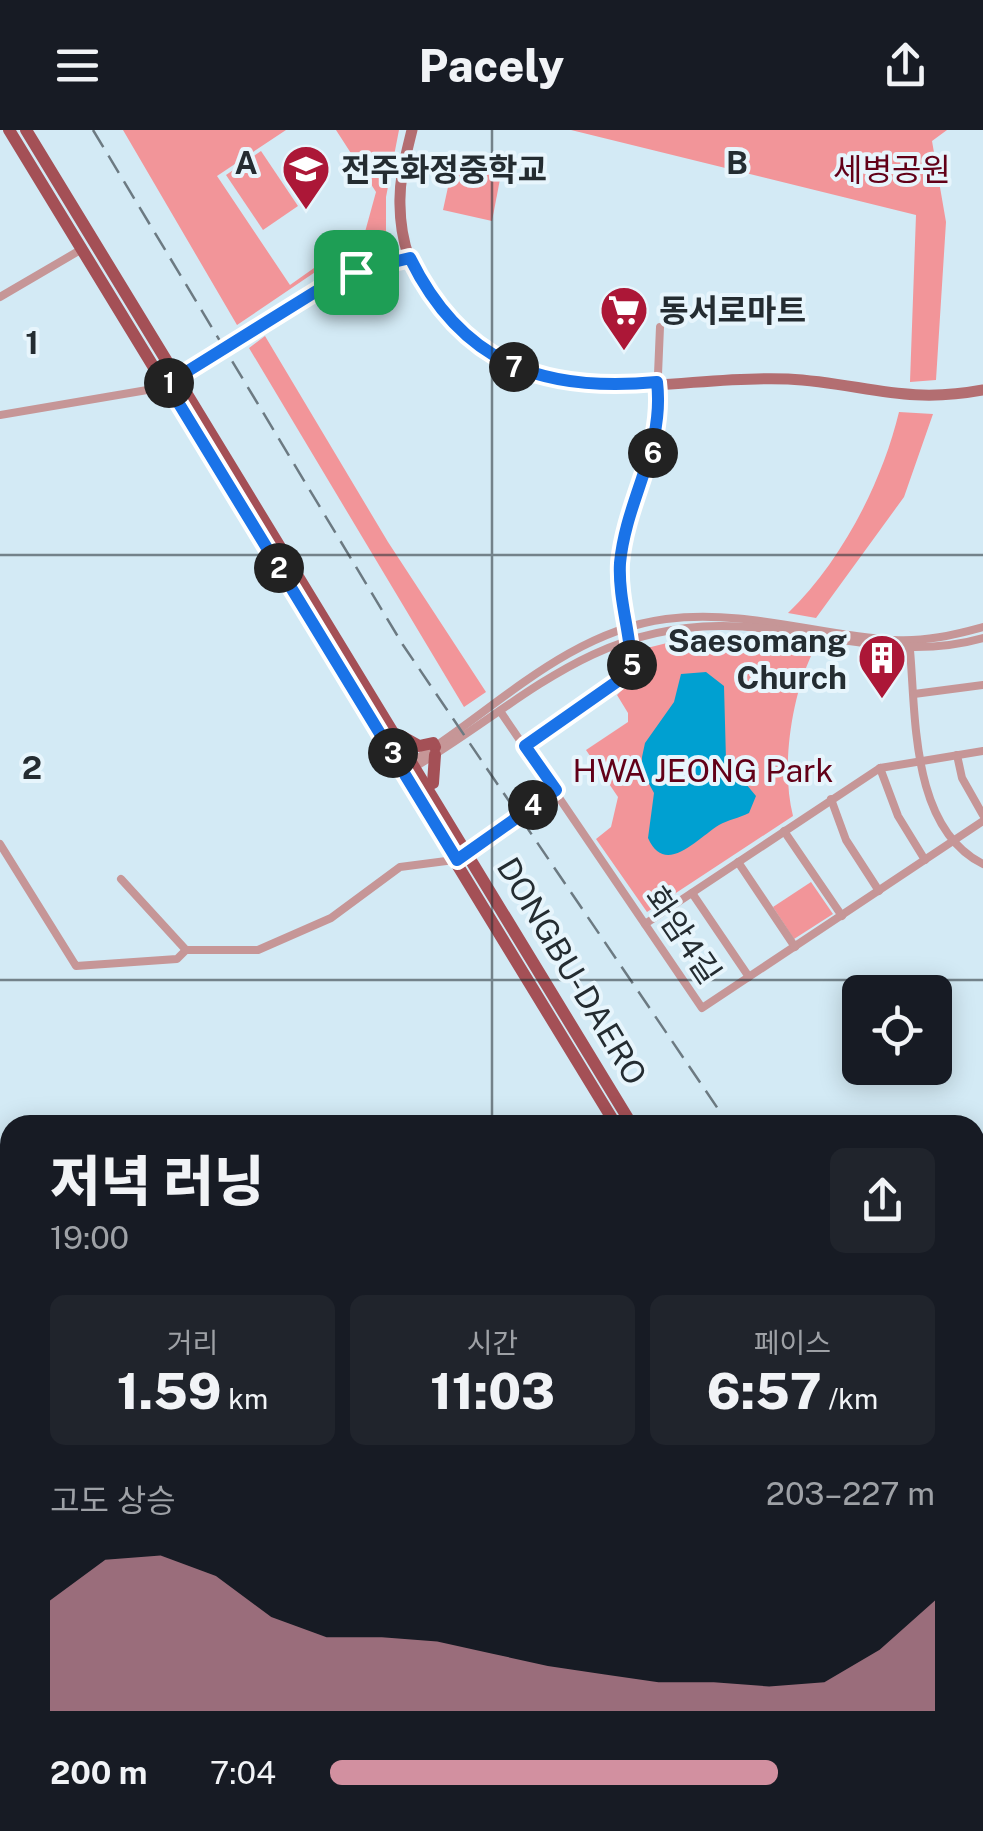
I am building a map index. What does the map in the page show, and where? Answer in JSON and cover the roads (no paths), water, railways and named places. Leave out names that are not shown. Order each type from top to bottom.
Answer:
[{"type":"main road","name":"DONGBU-DAERO","points":[[9,130],[397,738],[408,767],[427,786],[463,857],[610,1115]]},
{"type":"main road","name":"DONGBU-DAERO","points":[[26,130],[172,380],[626,1115]]},
{"type":"main road","points":[[397,738],[404,734],[418,746],[433,743],[437,749],[433,782],[427,786]]},
{"type":"street","points":[[412,130],[400,207],[410,258],[446,319],[491,356],[536,376],[606,386],[787,379],[916,398],[983,390]]},
{"type":"street","points":[[0,297],[84,248]]},
{"type":"street","points":[[0,414],[172,380],[344,274],[410,258]]},
{"type":"street","points":[[525,746],[632,671],[620,561],[655,446],[660,409],[660,327]]},
{"type":"street","points":[[408,767],[478,721],[552,663],[665,619],[722,617],[894,640],[932,639],[983,627]]},
{"type":"street","points":[[478,721],[628,632],[722,626],[910,650],[983,638]]},
{"type":"street","points":[[910,650],[917,758],[932,800],[956,840],[983,864]]},
{"type":"street","points":[[914,694],[983,686]]},
{"type":"street","name":"화암4길","points":[[500,711],[702,1008],[956,840],[983,818]]},
{"type":"street","points":[[645,924],[880,768],[917,758],[983,751]]},
{"type":"street","points":[[957,755],[962,778],[983,818]]},
{"type":"street","points":[[880,768],[898,816],[925,860]]},
{"type":"street","points":[[0,844],[76,966],[177,959],[186,950],[258,950],[332,918],[400,866],[463,857],[556,790]]},
{"type":"street","points":[[831,799],[846,840],[880,891]]},
{"type":"street","points":[[784,831],[842,916]]},
{"type":"street","points":[[738,862],[794,947]]},
{"type":"street","points":[[121,879],[186,950]]},
{"type":"street","points":[[692,893],[749,978]]},
{"type":"water","points":[[706,672],[724,686],[726,760],[756,796],[749,813],[719,825],[682,851],[663,854],[648,838],[654,793],[642,771],[645,743],[674,702],[681,674]]},
{"type":"railway","points":[[93,130],[403,645],[722,1115]]},
{"type":"place","name":"전주화정중학교","points":[[306,212]]},
{"type":"place","name":"동서로마트","points":[[624,352]]},
{"type":"place","name":"Saesomang Church","points":[[882,700]]},
{"type":"park label","name":"세병공원","points":[[892,169]]},
{"type":"park label","name":"HWA JEONG Park","points":[[703,770]]}]
